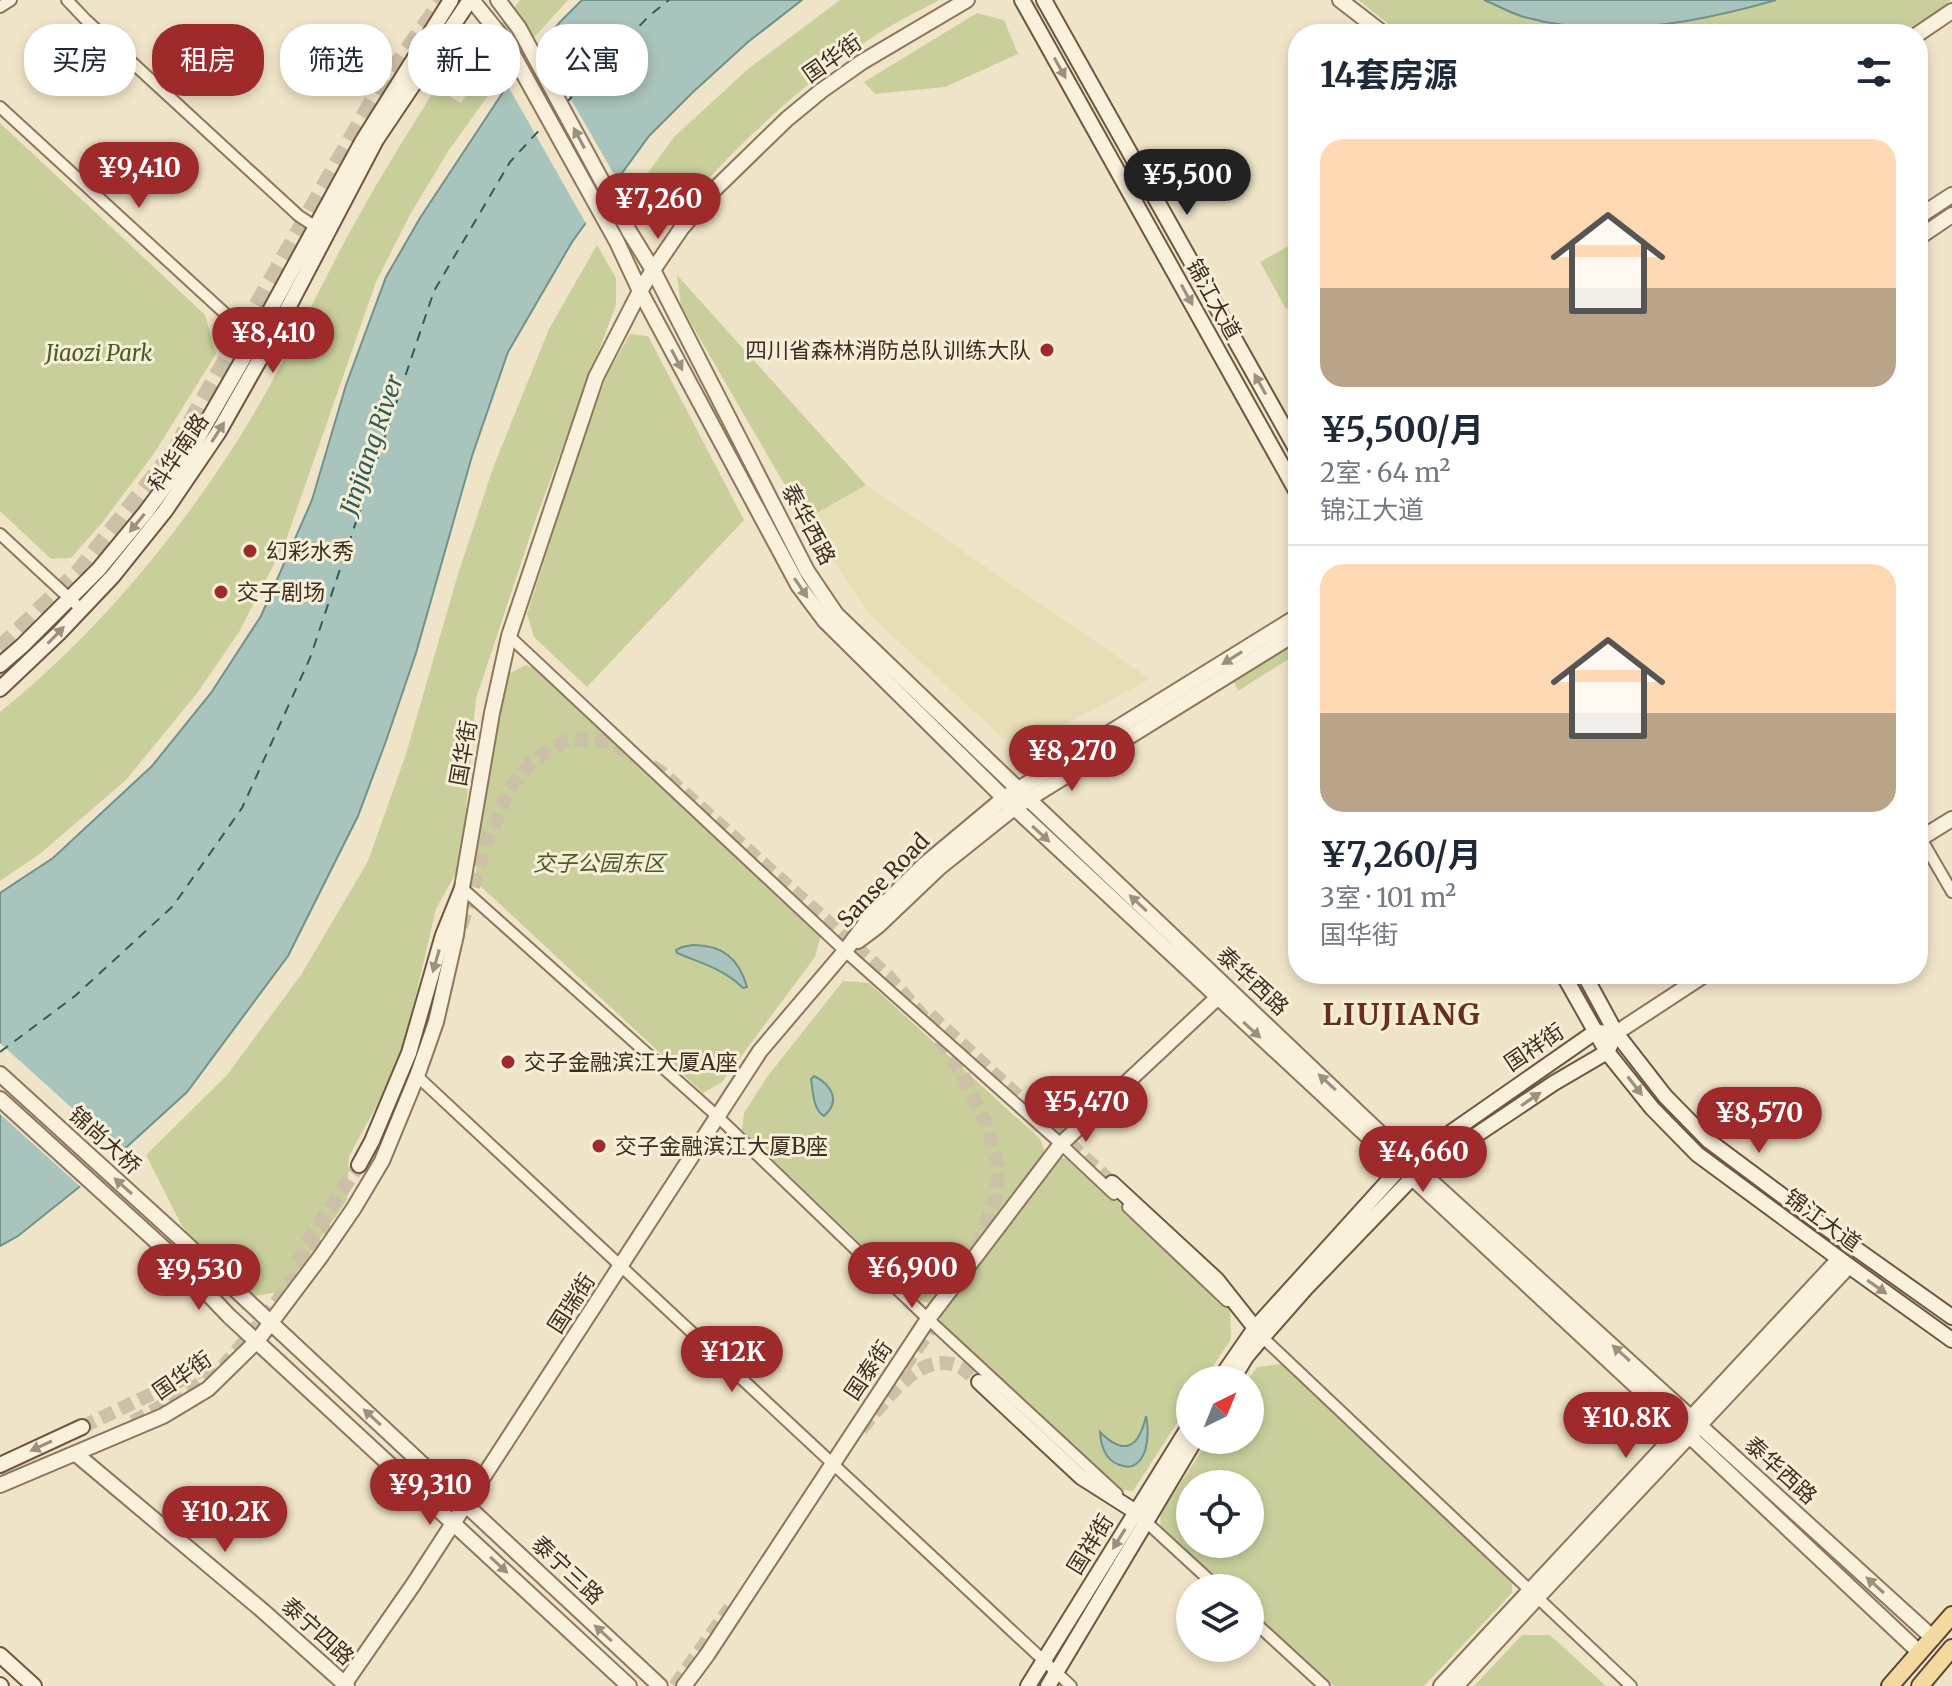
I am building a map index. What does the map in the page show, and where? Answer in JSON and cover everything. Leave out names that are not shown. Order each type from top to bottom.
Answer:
[{"type":"main road","points":[[1890,1686],[1952,1615]]},
{"type":"main road","points":[[1920,1686],[1952,1648]]},
{"type":"street","points":[[0,7],[11,0]]},
{"type":"street","points":[[67,0],[299,216],[316,227]]},
{"type":"street","name":"科华南路","points":[[0,689],[59,633],[75,604],[108,558],[188,455],[362,142],[451,0]]},
{"type":"street","name":"科华南路","points":[[0,665],[113,576],[153,527],[218,433],[278,327],[376,140],[471,0]]},
{"type":"street","name":"泰华西路","points":[[471,0],[506,42],[617,242],[640,291],[798,585],[825,621],[1009,803],[1217,998],[1405,1164],[1691,1427],[1933,1638]]},
{"type":"street","name":"泰华西路","points":[[498,0],[519,28],[653,270],[807,571],[836,614],[1405,1164]]},
{"type":"street","name":"国华街","points":[[0,1485],[163,1416],[208,1389],[257,1341],[354,1208],[382,1161],[436,1022],[456,935],[492,713],[509,636],[596,377],[653,270],[681,229],[716,188],[787,119],[821,91],[862,62],[967,0]]},
{"type":"street","name":"锦江大道","points":[[1022,0],[1288,476]]},
{"type":"street","name":"锦江大道","points":[[1044,0],[1288,434]]},
{"type":"street","points":[[1340,0],[1371,24]]},
{"type":"street","points":[[1928,27],[1952,11]]},
{"type":"street","points":[[0,107],[254,340]]},
{"type":"street","points":[[1928,211],[1952,195]]},
{"type":"street","points":[[1928,231],[1952,215]]},
{"type":"street","points":[[0,534],[75,604]]},
{"type":"street","name":"Sanse Road","points":[[845,951],[878,926],[1009,803],[1288,622]]},
{"type":"street","points":[[509,636],[845,951],[1061,1144],[1631,1686]]},
{"type":"street","name":"Sanse Road","points":[[1023,794],[1288,638]]},
{"type":"street","points":[[1928,832],[1952,819]]},
{"type":"street","points":[[1928,852],[1952,892]]},
{"type":"street","points":[[359,1165],[409,1053],[443,935],[462,888],[717,1116],[928,1319],[1203,1574]]},
{"type":"street","name":"国瑞街","points":[[345,1685],[454,1523],[760,1051],[845,951]]},
{"type":"street","name":"锦江大道","points":[[1569,984],[1607,1052],[1652,1108],[1697,1154],[1952,1340]]},
{"type":"street","name":"锦江大道","points":[[1589,984],[1616,1033],[1665,1096],[1709,1141],[1952,1317]]},
{"type":"street","points":[[1607,1052],[1616,1033],[1691,984]]},
{"type":"street","name":"国泰街","points":[[684,1686],[928,1319],[1061,1144],[1217,998]]},
{"type":"street","name":"国祥街","points":[[1231,1366],[1405,1164],[1595,1032],[1616,1033]]},
{"type":"street","name":"国祥街","points":[[1241,1366],[1258,1333],[1417,1175],[1554,1083],[1607,1052]]},
{"type":"street","name":"锦尚大桥","points":[[0,1074],[271,1323]]},
{"type":"street","points":[[417,1076],[1071,1686]]},
{"type":"street","name":"锦尚大桥","points":[[0,1099],[169,1253],[257,1341]]},
{"type":"street","points":[[1112,1183],[1217,1280],[1258,1333]]},
{"type":"street","points":[[1441,1686],[1533,1594],[1844,1263]]},
{"type":"street","name":"泰宁三路","points":[[271,1323],[660,1686]]},
{"type":"street","name":"泰宁三路","points":[[257,1341],[629,1686]]},
{"type":"street","points":[[979,1382],[1081,1477],[1141,1517]]},
{"type":"street","points":[[0,1465],[82,1427]]},
{"type":"street","name":"泰华西路","points":[[1691,1427],[1919,1652]]},
{"type":"street","name":"国祥街","points":[[1048,1686],[1176,1451]]},
{"type":"street","name":"泰宁四路","points":[[76,1454],[263,1611],[345,1685]]},
{"type":"street","name":"国祥街","points":[[1028,1686],[1185,1454]]},
{"type":"street","points":[[1456,1686],[1533,1594]]},
{"type":"street","points":[[1264,1631],[1324,1686]]},
{"type":"street","points":[[0,1655],[34,1686]]},
{"type":"shaded area","points":[[866,485],[1150,679],[1039,738],[1003,738],[871,616],[806,520]]},
{"type":"green space","points":[[520,0],[568,0],[546,24],[536,24],[536,35],[520,53],[520,24],[501,24]]},
{"type":"green space","points":[[840,0],[939,0],[895,23],[814,80],[737,149],[667,225],[639,218],[629,199],[674,137],[748,69]]},
{"type":"green space","points":[[1358,0],[1484,0],[1524,16],[1564,24],[1388,24]]},
{"type":"green space","points":[[1776,0],[1951,0],[1921,24],[1658,24],[1733,12]]},
{"type":"green space","points":[[977,13],[1004,20],[1018,54],[945,87],[875,94],[864,82]]},
{"type":"green space","points":[[431,96],[449,96],[461,103],[466,96],[488,96],[449,150],[411,213],[376,282],[285,543],[239,632],[198,692],[126,780],[41,853],[0,881],[0,712],[99,620],[185,517],[249,422],[354,225]]},
{"type":"green space","name":"Jiaozi Park","points":[[0,123],[205,315],[216,354],[153,455],[102,523],[71,558],[51,559],[0,511]]},
{"type":"green space","points":[[597,245],[616,278],[616,305],[536,518],[476,699],[461,864],[436,909],[400,1063],[349,1156],[347,1200],[284,1291],[248,1297],[182,1226],[146,1155],[227,1075],[301,975],[368,861],[406,754],[458,574],[493,468],[549,329]]},
{"type":"green space","points":[[1288,247],[1288,308],[1286,309],[1260,262]]},
{"type":"green space","points":[[677,275],[866,485],[805,520],[681,306]]},
{"type":"green space","points":[[630,334],[648,336],[744,520],[587,687],[534,637],[527,614],[606,377]]},
{"type":"green space","points":[[1288,647],[1288,659],[1238,691],[1234,682]]},
{"type":"green space","name":"交子公园东区","points":[[526,665],[536,669],[821,935],[815,957],[722,1082],[703,1093],[476,882],[476,854],[508,674]]},
{"type":"green space","points":[[843,981],[869,983],[1040,1139],[1045,1152],[929,1303],[919,1300],[742,1130],[744,1113],[767,1077]]},
{"type":"green space","points":[[1070,1157],[1230,1305],[1231,1339],[1213,1366],[1176,1366],[1176,1425],[1133,1491],[1119,1490],[939,1327],[941,1313],[1057,1159]]},
{"type":"green space","points":[[1282,1364],[1512,1581],[1512,1593],[1424,1686],[1334,1686],[1264,1622],[1264,1574],[1212,1574],[1194,1558],[1264,1558],[1264,1470],[1189,1470],[1200,1454],[1264,1454],[1264,1366]]},
{"type":"green space","points":[[1176,1490],[1176,1542],[1161,1528],[1160,1514]]},
{"type":"green space","points":[[1522,1635],[1550,1635],[1606,1686],[1474,1686]]},
{"type":"water","name":"Jinjiang River","points":[[582,0],[802,0],[748,42],[649,136],[572,242],[508,352],[472,456],[416,653],[386,741],[358,816],[288,956],[187,1092],[108,1164],[18,1236],[0,1246],[0,893],[53,858],[152,766],[211,693],[261,616],[312,500],[346,385],[386,277],[420,218],[500,96],[520,96],[520,70],[536,51],[536,96],[648,96],[648,24],[558,24]]},
{"type":"water","points":[[1484,0],[1776,0],[1667,24],[1555,24],[1519,15]]},
{"type":"water","points":[[682,947],[713,948],[728,956],[744,977],[747,987],[743,988],[720,971],[677,953],[676,950]]},
{"type":"water","points":[[814,1076],[826,1084],[832,1094],[832,1105],[824,1116],[814,1100],[811,1079]]},
{"type":"water","points":[[1146,1416],[1147,1442],[1140,1460],[1130,1466],[1113,1462],[1103,1449],[1100,1432],[1117,1444],[1130,1445],[1139,1435]]},
{"type":"pier","points":[[536,44],[536,96],[569,96],[619,183],[588,227],[514,96],[520,96],[520,63]]},
{"type":"pier","points":[[0,1043],[124,1155],[83,1189],[0,1114]]},
{"type":"ferry route","points":[[565,104],[649,16],[669,0]]},
{"type":"ferry route","points":[[0,1052],[75,996],[173,906],[242,808],[310,658],[434,291],[510,162],[544,125]]},
{"type":"tunnel","points":[[0,649],[80,571],[175,451],[380,89],[444,0]]},
{"type":"tunnel","points":[[0,679],[33,648]]},
{"type":"tunnel","points":[[461,927],[485,846],[509,790],[531,762],[568,739],[609,741],[661,772],[888,976],[931,1026],[963,1075],[986,1123],[998,1165],[996,1198],[975,1252]]},
{"type":"tunnel","points":[[399,1104],[438,991]]},
{"type":"tunnel","points":[[930,1015],[1112,1183]]},
{"type":"tunnel","points":[[298,1263],[312,1235],[359,1165]]},
{"type":"tunnel","points":[[133,1422],[194,1388],[224,1366],[333,1228]]},
{"type":"tunnel","points":[[904,1367],[938,1315]]},
{"type":"tunnel","points":[[861,1429],[891,1393],[929,1365],[943,1363],[958,1366],[979,1382]]},
{"type":"tunnel","points":[[82,1427],[215,1364]]},
{"type":"tunnel","points":[[675,1686],[730,1608]]},
{"type":"place","name":"四川省森林消防总队训练大队","points":[[1047,350]]},
{"type":"place","name":"幻彩水秀","points":[[250,551]]},
{"type":"place","name":"交子剧场","points":[[221,592]]},
{"type":"place","name":"交子金融滨江大厦A座","points":[[508,1062]]},
{"type":"place","name":"交子金融滨江大厦B座","points":[[599,1146]]},
{"type":"district","name":"LIUJIANG","points":[[1402,1015]]}]
